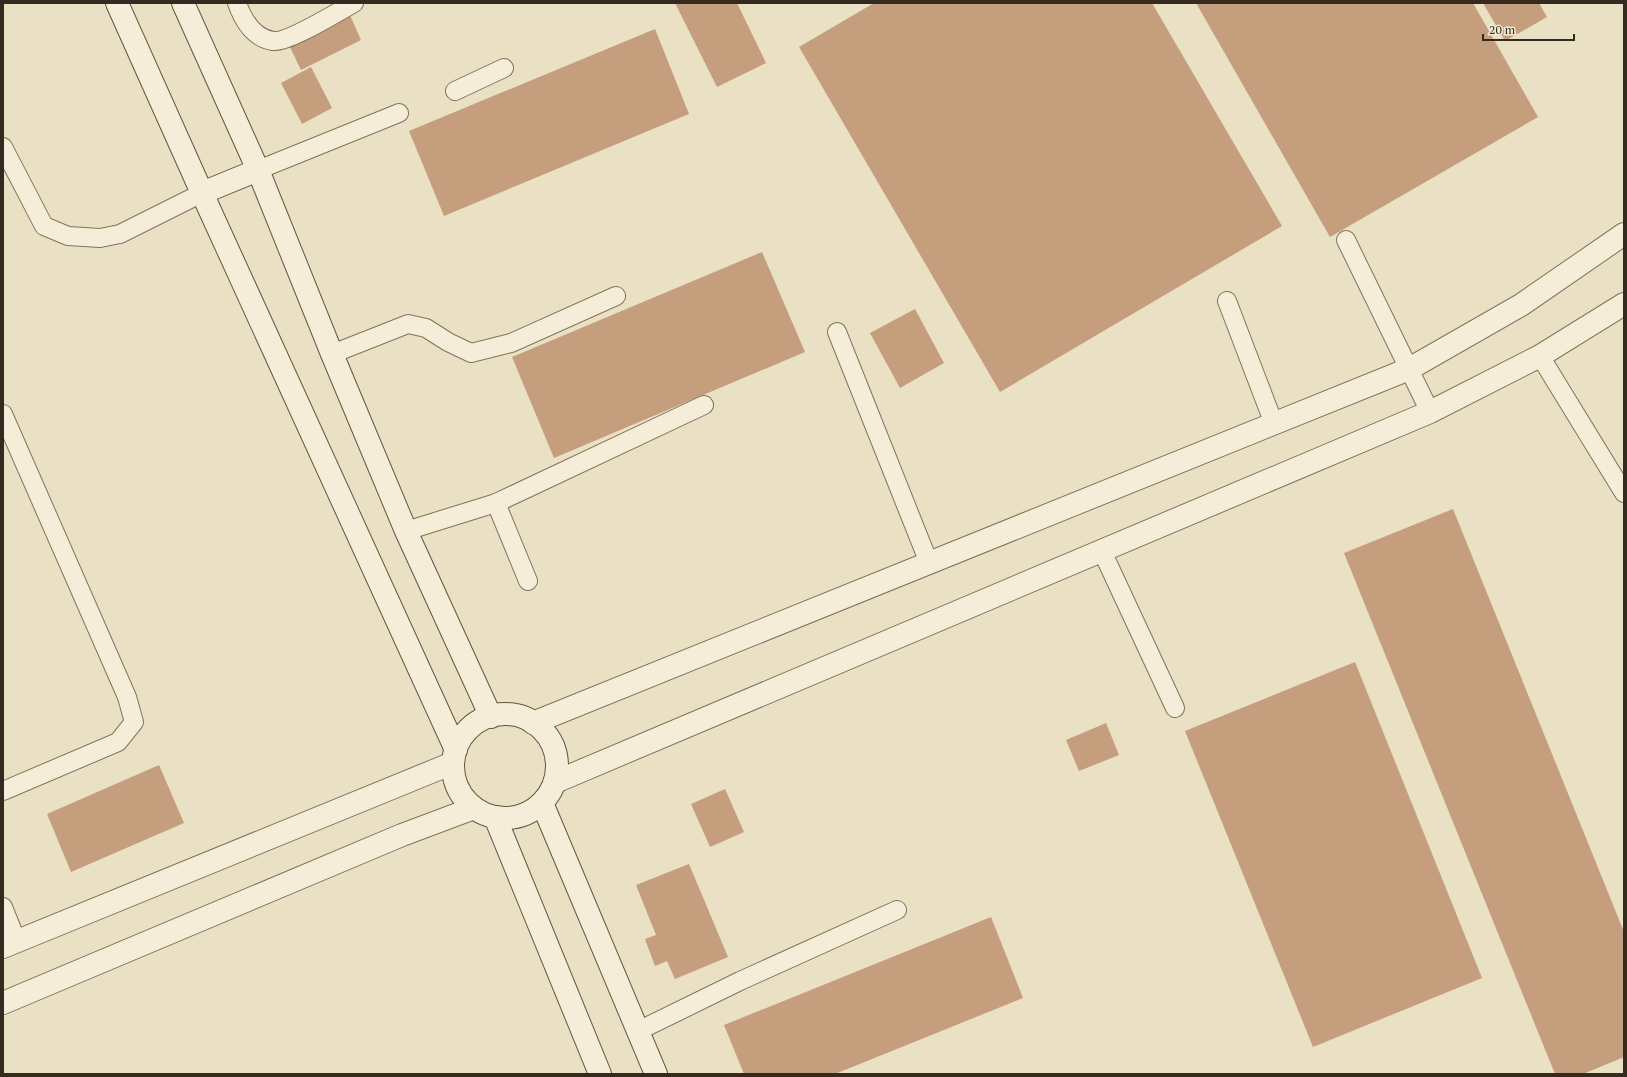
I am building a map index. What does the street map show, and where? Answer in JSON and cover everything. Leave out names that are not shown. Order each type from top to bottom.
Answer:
[{"type":"street","points":[[117,3],[455,756]]},
{"type":"street","points":[[183,3],[258,170],[332,354],[406,531],[490,717]]},
{"type":"street","points":[[202,194],[258,170]]},
{"type":"street","points":[[533,723],[1409,369],[1521,305],[1624,234]]},
{"type":"street","points":[[555,782],[1430,412],[1540,356],[1624,304]]},
{"type":"street","points":[[505,715],[519,716],[533,723],[546,734],[554,748],[557,766],[555,782],[550,793],[542,803],[523,815],[512,818],[495,817],[484,814],[474,808],[462,796],[455,780],[455,756],[462,738],[480,721],[490,717],[505,715]]},
{"type":"street","points":[[10,944],[455,756]]},
{"type":"street","points":[[542,803],[656,1074]]},
{"type":"street","points":[[3,1003],[402,835],[474,808]]},
{"type":"street","points":[[495,817],[600,1074]]},
{"type":"lane","points":[[237,3],[243,19],[255,33],[274,41],[296,36],[354,3]]},
{"type":"lane","points":[[455,91],[504,68]]},
{"type":"lane","points":[[258,170],[399,113]]},
{"type":"lane","points":[[3,147],[44,226],[68,236],[100,238],[120,234],[202,194]]},
{"type":"lane","points":[[1346,240],[1430,412]]},
{"type":"lane","points":[[332,354],[408,324],[426,328],[448,342],[471,352],[511,343],[616,296]]},
{"type":"lane","points":[[1227,301],[1274,424]]},
{"type":"lane","points":[[837,332],[929,563]]},
{"type":"lane","points":[[1540,356],[1624,493]]},
{"type":"lane","points":[[406,531],[496,503],[704,405]]},
{"type":"lane","points":[[3,414],[127,697],[134,722],[118,742],[3,791]]},
{"type":"lane","points":[[496,503],[528,582]]},
{"type":"lane","points":[[1102,551],[1175,708]]},
{"type":"lane","points":[[3,908],[10,944]]},
{"type":"lane","points":[[638,1031],[740,981],[897,910]]},
{"type":"building","points":[[675,3],[737,3],[766,63],[717,87]]},
{"type":"building","points":[[874,3],[1152,3],[1282,226],[1000,392],[799,47]]},
{"type":"building","points":[[1196,3],[1473,3],[1538,117],[1330,237]]},
{"type":"building","points":[[1483,3],[1539,3],[1547,17],[1505,41]]},
{"type":"building","points":[[350,15],[361,40],[301,70],[289,45]]},
{"type":"building","points":[[655,29],[689,114],[444,216],[409,131]]},
{"type":"building","points":[[311,67],[332,108],[302,124],[281,83]]},
{"type":"building","points":[[762,252],[805,352],[554,458],[512,357]]},
{"type":"building","points":[[915,309],[944,363],[900,388],[870,333]]},
{"type":"building","points":[[1453,509],[1624,932],[1624,1057],[1583,1074],[1555,1074],[1344,553]]},
{"type":"building","points":[[1355,662],[1482,978],[1313,1047],[1185,731]]},
{"type":"building","points":[[1106,723],[1119,755],[1079,771],[1066,740]]},
{"type":"building","points":[[159,765],[184,823],[71,872],[47,814]]},
{"type":"building","points":[[725,789],[744,832],[710,847],[691,804]]},
{"type":"building","points":[[689,864],[728,957],[675,979],[667,961],[655,966],[645,939],[656,935],[636,885]]},
{"type":"building","points":[[991,917],[1023,998],[835,1074],[744,1074],[724,1025]]}]
